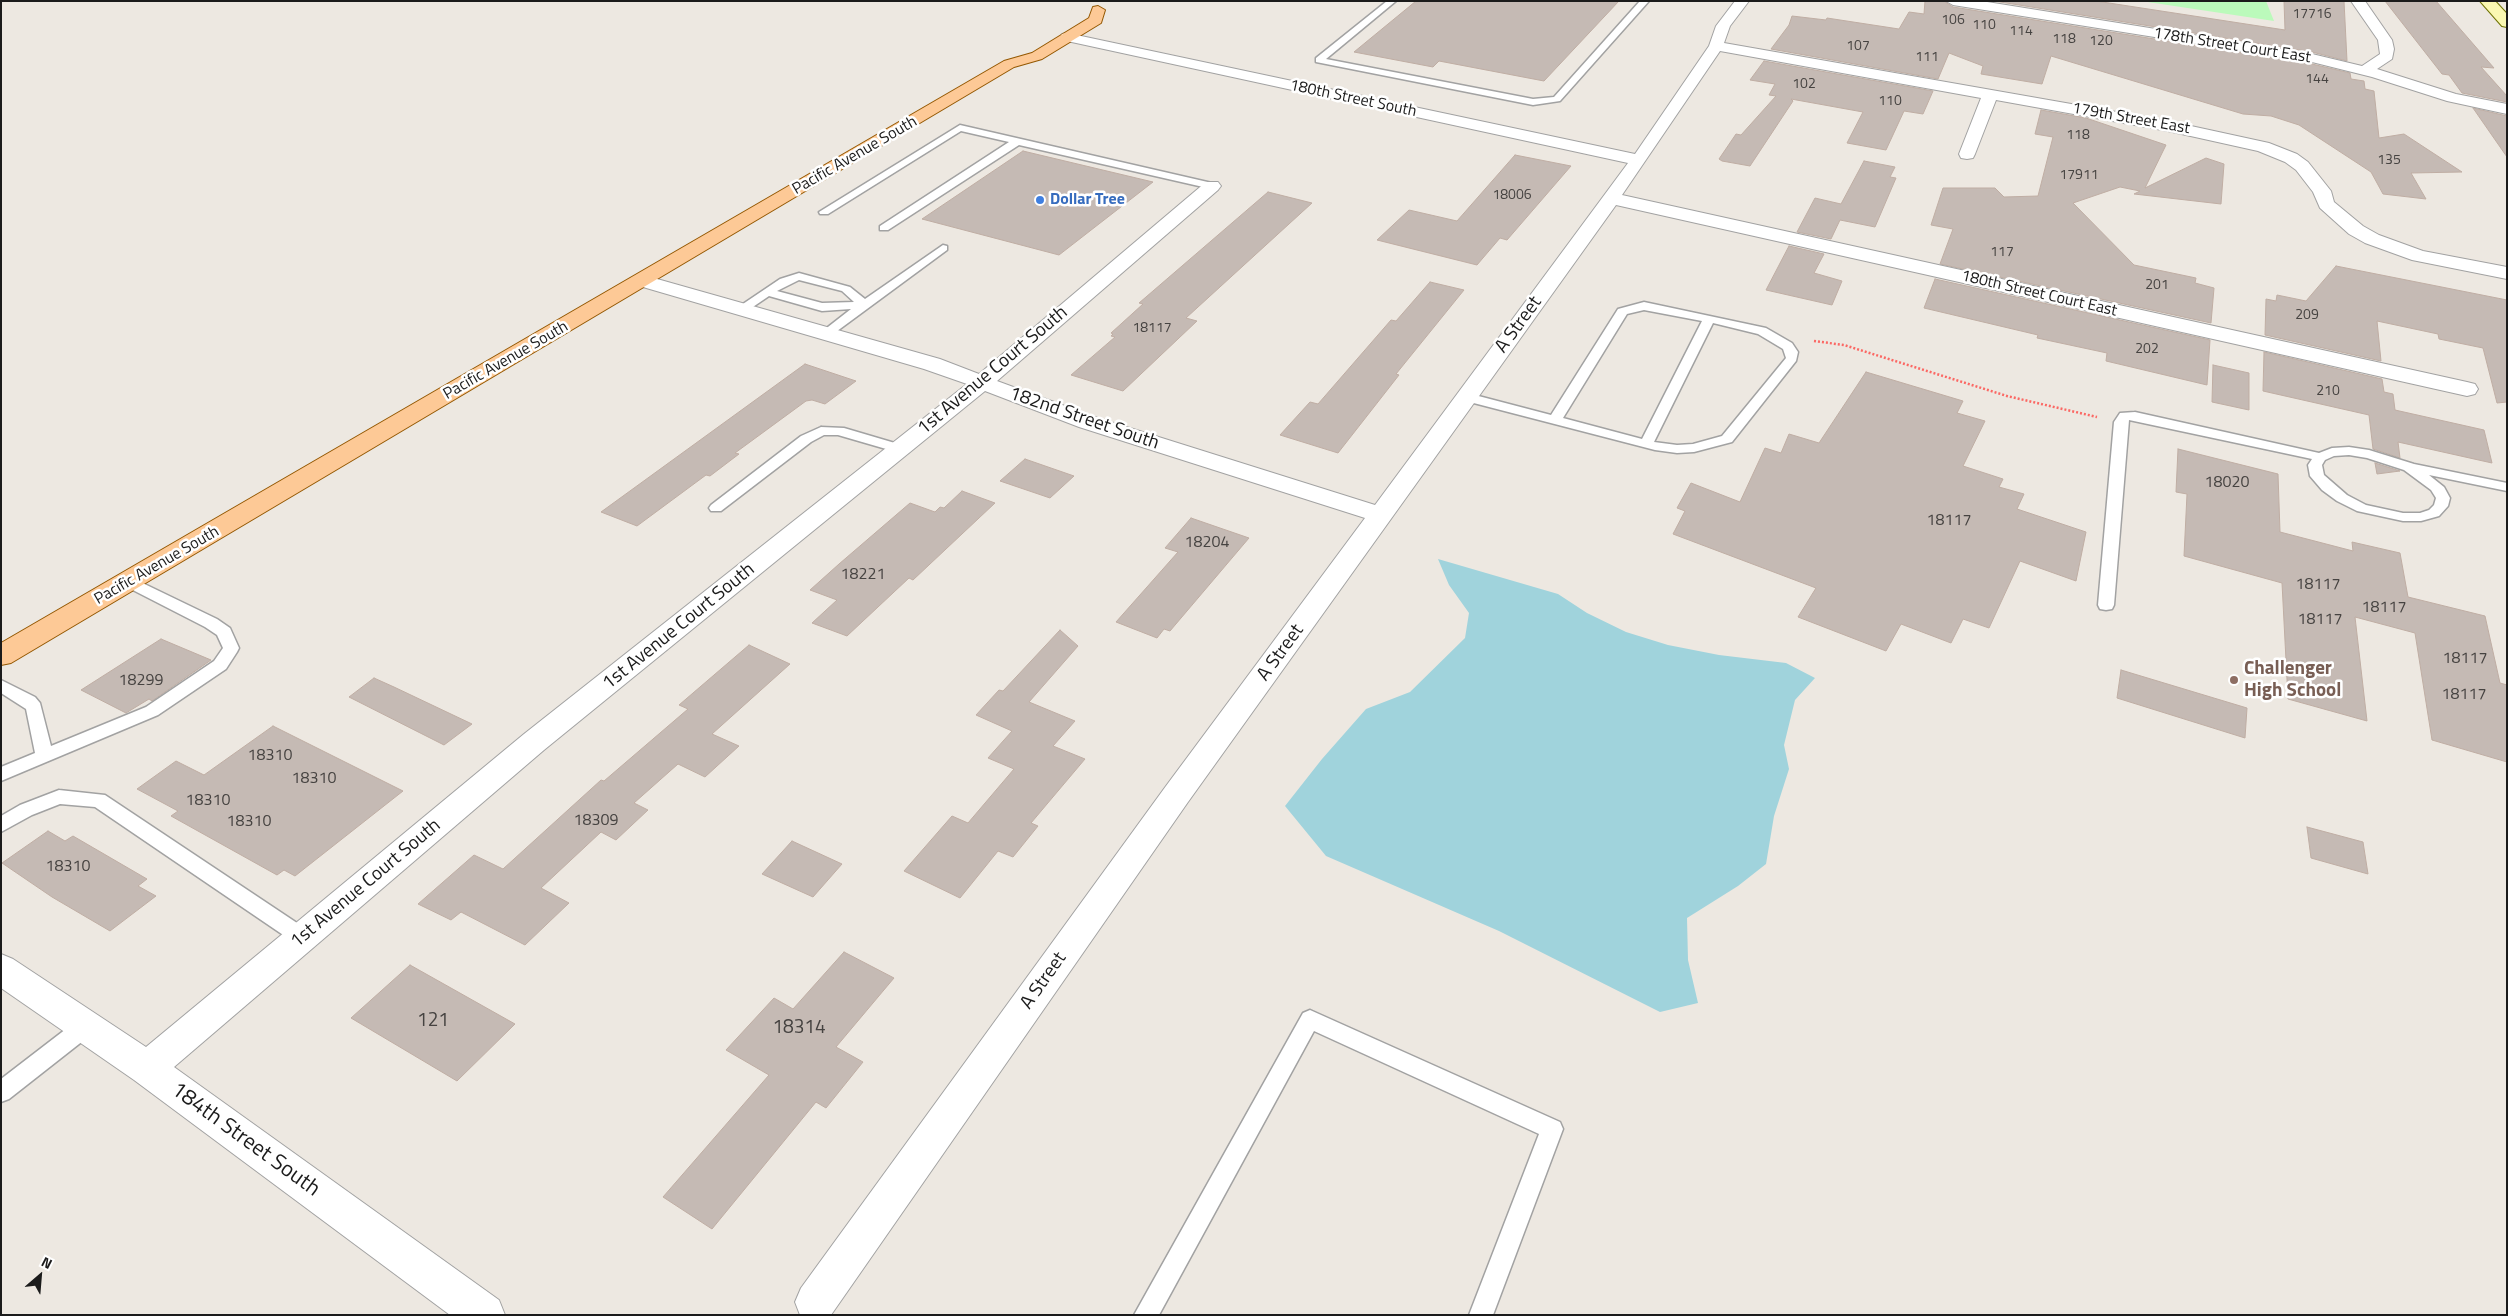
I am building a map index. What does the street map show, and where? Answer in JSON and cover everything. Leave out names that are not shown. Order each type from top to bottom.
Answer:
[{"type":"main road","name":"Pacific Avenue South","points":[[1077,15],[1098,10],[1114,1]]},
{"type":"main road","name":"Pacific Avenue South","points":[[1,656],[643,281],[1009,64],[1037,56],[1062,29],[1096,20],[1098,10]]},
{"type":"main road","name":"Pacific Avenue South","points":[[1009,64],[1017,50],[1031,42]]},
{"type":"street","name":"A Street","points":[[815,1302],[1177,794],[1382,515],[1638,160],[1716,46],[1723,26],[1742,1]]},
{"type":"street","name":"178th Street Court East","points":[[1953,1],[2312,58],[2364,71],[2453,98],[2507,110]]},
{"type":"street","points":[[2358,1],[2385,40],[2387,49],[2387,56],[2364,71]]},
{"type":"street","points":[[2487,1],[2504,16]]},
{"type":"street","name":"180th Street South","points":[[1062,29],[1638,160]]},
{"type":"street","name":"179th Street East","points":[[1716,46],[2168,126],[2263,146],[2291,158],[2302,166],[2322,190],[2326,204],[2356,230],[2372,239],[2419,256],[2507,273]]},
{"type":"street","points":[[1967,154],[1990,94]]},
{"type":"street","name":"1st Avenue Court South","points":[[147,1068],[534,742],[982,383],[1212,186]]},
{"type":"street","name":"180th Street Court East","points":[[1610,198],[2467,389]]},
{"type":"street","name":"182nd Street South","points":[[643,281],[932,364],[1087,422],[1382,515]]},
{"type":"street","name":"184th Street South","points":[[1,969],[147,1068],[484,1315]]},
{"type":"lane","points":[[1392,1],[1319,60],[1533,102],[1557,99],[1645,1]]},
{"type":"lane","points":[[824,212],[960,128],[1212,186]]},
{"type":"lane","points":[[884,228],[1016,142]]},
{"type":"lane","points":[[825,334],[943,248]]},
{"type":"lane","points":[[740,310],[789,278],[804,276],[846,289],[864,305]]},
{"type":"lane","points":[[767,292],[822,307],[864,305]]},
{"type":"lane","points":[[1467,397],[1555,420],[1647,443],[1677,449],[1694,448],[1727,439],[1792,358],[1792,352],[1788,346],[1762,331],[1644,306],[1622,312],[1555,420]]},
{"type":"lane","points":[[1647,443],[1708,319]]},
{"type":"lane","points":[[2106,605],[2120,422],[2125,416],[2135,416],[2320,457],[2332,452],[2369,454],[2409,467],[2507,487]]},
{"type":"lane","points":[[716,508],[806,439],[821,431],[840,431],[900,449]]},
{"type":"lane","points":[[2320,457],[2315,465],[2317,476],[2327,487],[2342,498],[2383,514],[2421,517],[2434,513],[2442,506],[2442,498],[2437,487],[2409,467]]},
{"type":"lane","points":[[1,774],[152,711],[220,664],[231,648],[224,632],[211,623],[130,582]]},
{"type":"lane","points":[[1,686],[29,701],[34,707],[44,756]]},
{"type":"lane","points":[[1,825],[26,810],[58,797],[99,800],[302,938]]},
{"type":"lane","points":[[1146,1315],[1310,1019],[1552,1129],[1481,1315]]},
{"type":"lane","points":[[1,1092],[86,1026]]},
{"type":"path","points":[[1773,336],[1844,345],[2007,396],[2120,422]]},
{"type":"green space","points":[[2141,1],[2266,1],[2274,21]]},
{"type":"water","points":[[1438,559],[1558,594],[1587,613],[1626,632],[1668,645],[1719,655],[1786,663],[1815,678],[1795,700],[1784,745],[1789,769],[1774,816],[1766,864],[1738,886],[1687,918],[1688,960],[1698,1003],[1660,1012],[1499,931],[1326,856],[1285,806],[1322,759],[1366,709],[1410,692],[1465,638],[1469,613],[1449,585]]},
{"type":"building","points":[[1416,1],[1619,1],[1544,81],[1439,61],[1433,67],[1354,52]]},
{"type":"building","points":[[1925,1],[1944,1],[1953,7],[2312,64],[2350,73],[2351,79],[2364,81],[2365,89],[2374,91],[2379,138],[2404,134],[2462,172],[2411,173],[2426,199],[2383,194],[2371,172],[2299,125],[2271,116],[2243,114],[2051,56],[2042,84],[1981,74],[1983,66],[1949,53],[1938,79],[1771,49],[1789,25],[1792,16],[1826,20],[1827,18],[1899,29],[1909,12],[1924,14]]},
{"type":"building","points":[[1994,1],[2096,1],[2285,30],[2284,1],[2344,1],[2347,61],[2312,52]]},
{"type":"building","points":[[2385,1],[2436,1],[2494,68],[2481,67],[2507,96],[2507,102],[2462,93],[2449,75],[2442,74]]},
{"type":"building","points":[[1764,61],[1933,91],[1923,114],[1904,111],[1886,150],[1847,143],[1863,112],[1791,99],[1793,101],[1750,166],[1722,161],[1719,159],[1736,134],[1741,135],[1776,96],[1769,95],[1775,84],[1750,80]]},
{"type":"building","points":[[2473,108],[2507,116],[2507,157]]},
{"type":"building","points":[[2041,110],[2086,118],[2166,145],[2145,188],[2206,158],[2224,164],[2221,204],[2134,194],[2140,191],[2120,187],[2073,203],[2134,265],[2196,278],[2195,283],[2214,288],[2211,323],[1940,264],[1953,229],[1931,225],[1943,188],[1995,188],[2004,197],[2038,196],[2053,137],[2035,134]]},
{"type":"building","name":"Dollar Tree","points":[[1023,151],[1153,182],[1059,255],[922,219]]},
{"type":"building","points":[[1515,155],[1571,166],[1507,240],[1500,238],[1477,265],[1377,240],[1409,210],[1457,221]]},
{"type":"building","points":[[1864,161],[1895,167],[1890,177],[1896,178],[1875,227],[1840,220],[1831,239],[1797,232],[1815,198],[1841,204]]},
{"type":"building","points":[[1268,192],[1312,203],[1186,318],[1197,321],[1123,391],[1071,375],[1115,337],[1111,336],[1113,334],[1111,333],[1143,304],[1139,303]]},
{"type":"building","points":[[1789,246],[1824,254],[1814,273],[1842,281],[1832,305],[1766,290]]},
{"type":"building","points":[[2336,266],[2507,300],[2507,402],[2497,403],[2483,348],[2439,339],[2438,334],[2377,321],[2381,361],[2265,335],[2266,299],[2276,301],[2277,295],[2306,301]]},
{"type":"building","points":[[1935,279],[2210,340],[2207,385],[2106,361],[2107,353],[2037,338],[2038,335],[1924,308]]},
{"type":"building","points":[[1430,282],[1464,290],[1396,374],[1399,375],[1338,453],[1280,435],[1310,402],[1318,404],[1391,320],[1396,321]]},
{"type":"building","points":[[2264,352],[2382,379],[2384,392],[2393,394],[2395,410],[2484,430],[2492,463],[2398,442],[2400,458],[2373,449],[2369,415],[2263,391]]},
{"type":"building","points":[[805,364],[856,381],[825,404],[812,400],[806,401],[735,453],[739,454],[710,476],[706,475],[637,526],[601,512]]},
{"type":"building","points":[[2213,365],[2249,373],[2249,410],[2212,402]]},
{"type":"building","points":[[1866,372],[1963,401],[1957,413],[1985,421],[1963,466],[2003,479],[1999,487],[2024,494],[2017,509],[2086,532],[2076,581],[2020,561],[1989,628],[1963,619],[1951,643],[1901,624],[1886,651],[1798,617],[1816,588],[1673,534],[1685,511],[1677,508],[1691,483],[1740,502],[1765,448],[1781,453],[1789,434],[1819,443]]},
{"type":"building","points":[[2178,449],[2278,474],[2280,532],[2353,551],[2352,542],[2400,553],[2408,597],[2485,616],[2500,683],[2507,685],[2507,762],[2432,740],[2415,633],[2355,617],[2367,721],[2288,699],[2282,583],[2184,556],[2187,494],[2176,492]]},
{"type":"building","points":[[1025,459],[1074,476],[1050,498],[1000,481]]},
{"type":"building","points":[[2375,463],[2400,471],[2377,474]]},
{"type":"building","points":[[962,491],[995,503],[913,580],[909,578],[847,636],[812,623],[837,600],[810,590],[839,564],[910,503],[935,512],[940,507],[944,508]]},
{"type":"building","points":[[1191,518],[1249,538],[1170,631],[1164,629],[1157,638],[1116,622],[1178,552],[1165,548]]},
{"type":"building","points":[[1060,630],[1078,646],[1029,702],[1075,721],[1053,746],[1085,759],[1031,823],[1038,826],[1013,857],[998,851],[960,898],[904,871],[952,816],[968,823],[1014,769],[988,758],[1012,731],[976,715],[999,690],[1003,691]]},
{"type":"building","points":[[161,639],[211,660],[152,701],[149,699],[126,713],[81,690]]},
{"type":"building","points":[[749,645],[790,664],[712,734],[739,746],[705,777],[678,764],[634,803],[648,810],[616,840],[601,832],[541,888],[569,903],[525,945],[461,912],[451,920],[418,904],[474,855],[503,869],[601,780],[604,781],[688,709],[679,705]]},
{"type":"building","points":[[2121,670],[2247,708],[2245,738],[2117,698]]},
{"type":"building","points":[[374,678],[472,724],[444,745],[349,697]]},
{"type":"building","points":[[273,726],[403,791],[295,876],[284,870],[277,875],[171,816],[178,811],[137,789],[176,761],[204,775]]},
{"type":"building","points":[[2307,827],[2363,842],[2368,874],[2311,858]]},
{"type":"building","points":[[48,831],[65,841],[73,836],[147,879],[138,886],[156,896],[110,931],[52,897],[2,863]]},
{"type":"building","points":[[792,841],[842,864],[813,897],[762,874]]},
{"type":"building","points":[[844,952],[894,978],[836,1047],[863,1062],[826,1108],[816,1102],[712,1229],[663,1197],[769,1075],[726,1050],[774,998],[793,1009]]},
{"type":"building","points":[[410,965],[515,1024],[457,1081],[351,1018]]},
{"type":"place","name":"Dollar Tree","points":[[1040,200]]},
{"type":"place","name":"Challenger High School","points":[[2234,680]]}]
